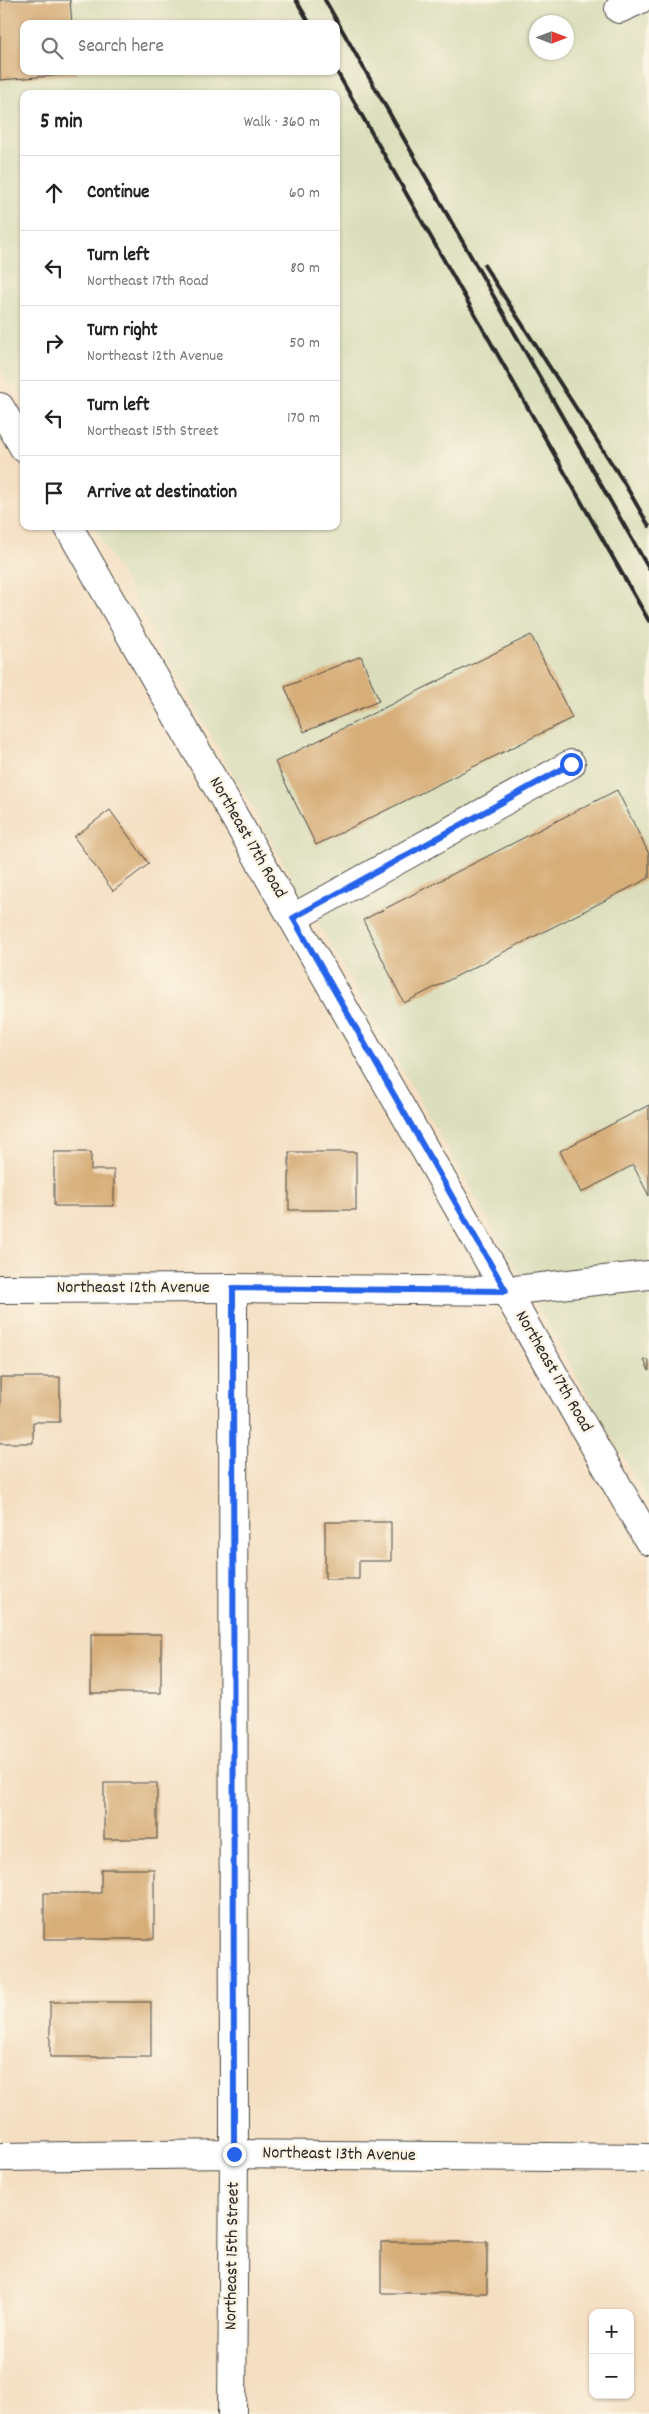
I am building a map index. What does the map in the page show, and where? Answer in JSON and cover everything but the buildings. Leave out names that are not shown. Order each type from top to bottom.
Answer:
[{"type":"street","points":[[0,407],[20,441]]},
{"type":"street","name":"Northeast 17th Road","points":[[70,530],[649,1541]]},
{"type":"street","points":[[293,918],[571,764]]},
{"type":"street","name":"Northeast 12th Avenue","points":[[0,1289],[233,1288],[506,1291],[649,1275]]},
{"type":"street","name":"Northeast 15th Street","points":[[232,2414],[234,2154],[233,1288]]},
{"type":"street","name":"Northeast 13th Avenue","points":[[0,2157],[234,2154],[649,2158]]},
{"type":"shaded area","points":[[0,0],[649,0],[649,1502],[526,1287],[526,1274],[519,1274],[225,760],[96,530],[340,530],[340,90],[20,90],[20,393],[15,385],[10,384],[0,368]]},
{"type":"railway","points":[[296,0],[308,20]]},
{"type":"railway","points":[[325,0],[336,20]]},
{"type":"railway","points":[[340,26],[649,569]]},
{"type":"railway","points":[[339,75],[649,621]]},
{"type":"railway","points":[[484,265],[623,481],[649,526]]},
{"type":"route","points":[[234,2154],[233,1288],[506,1291],[293,918],[571,764]]}]
